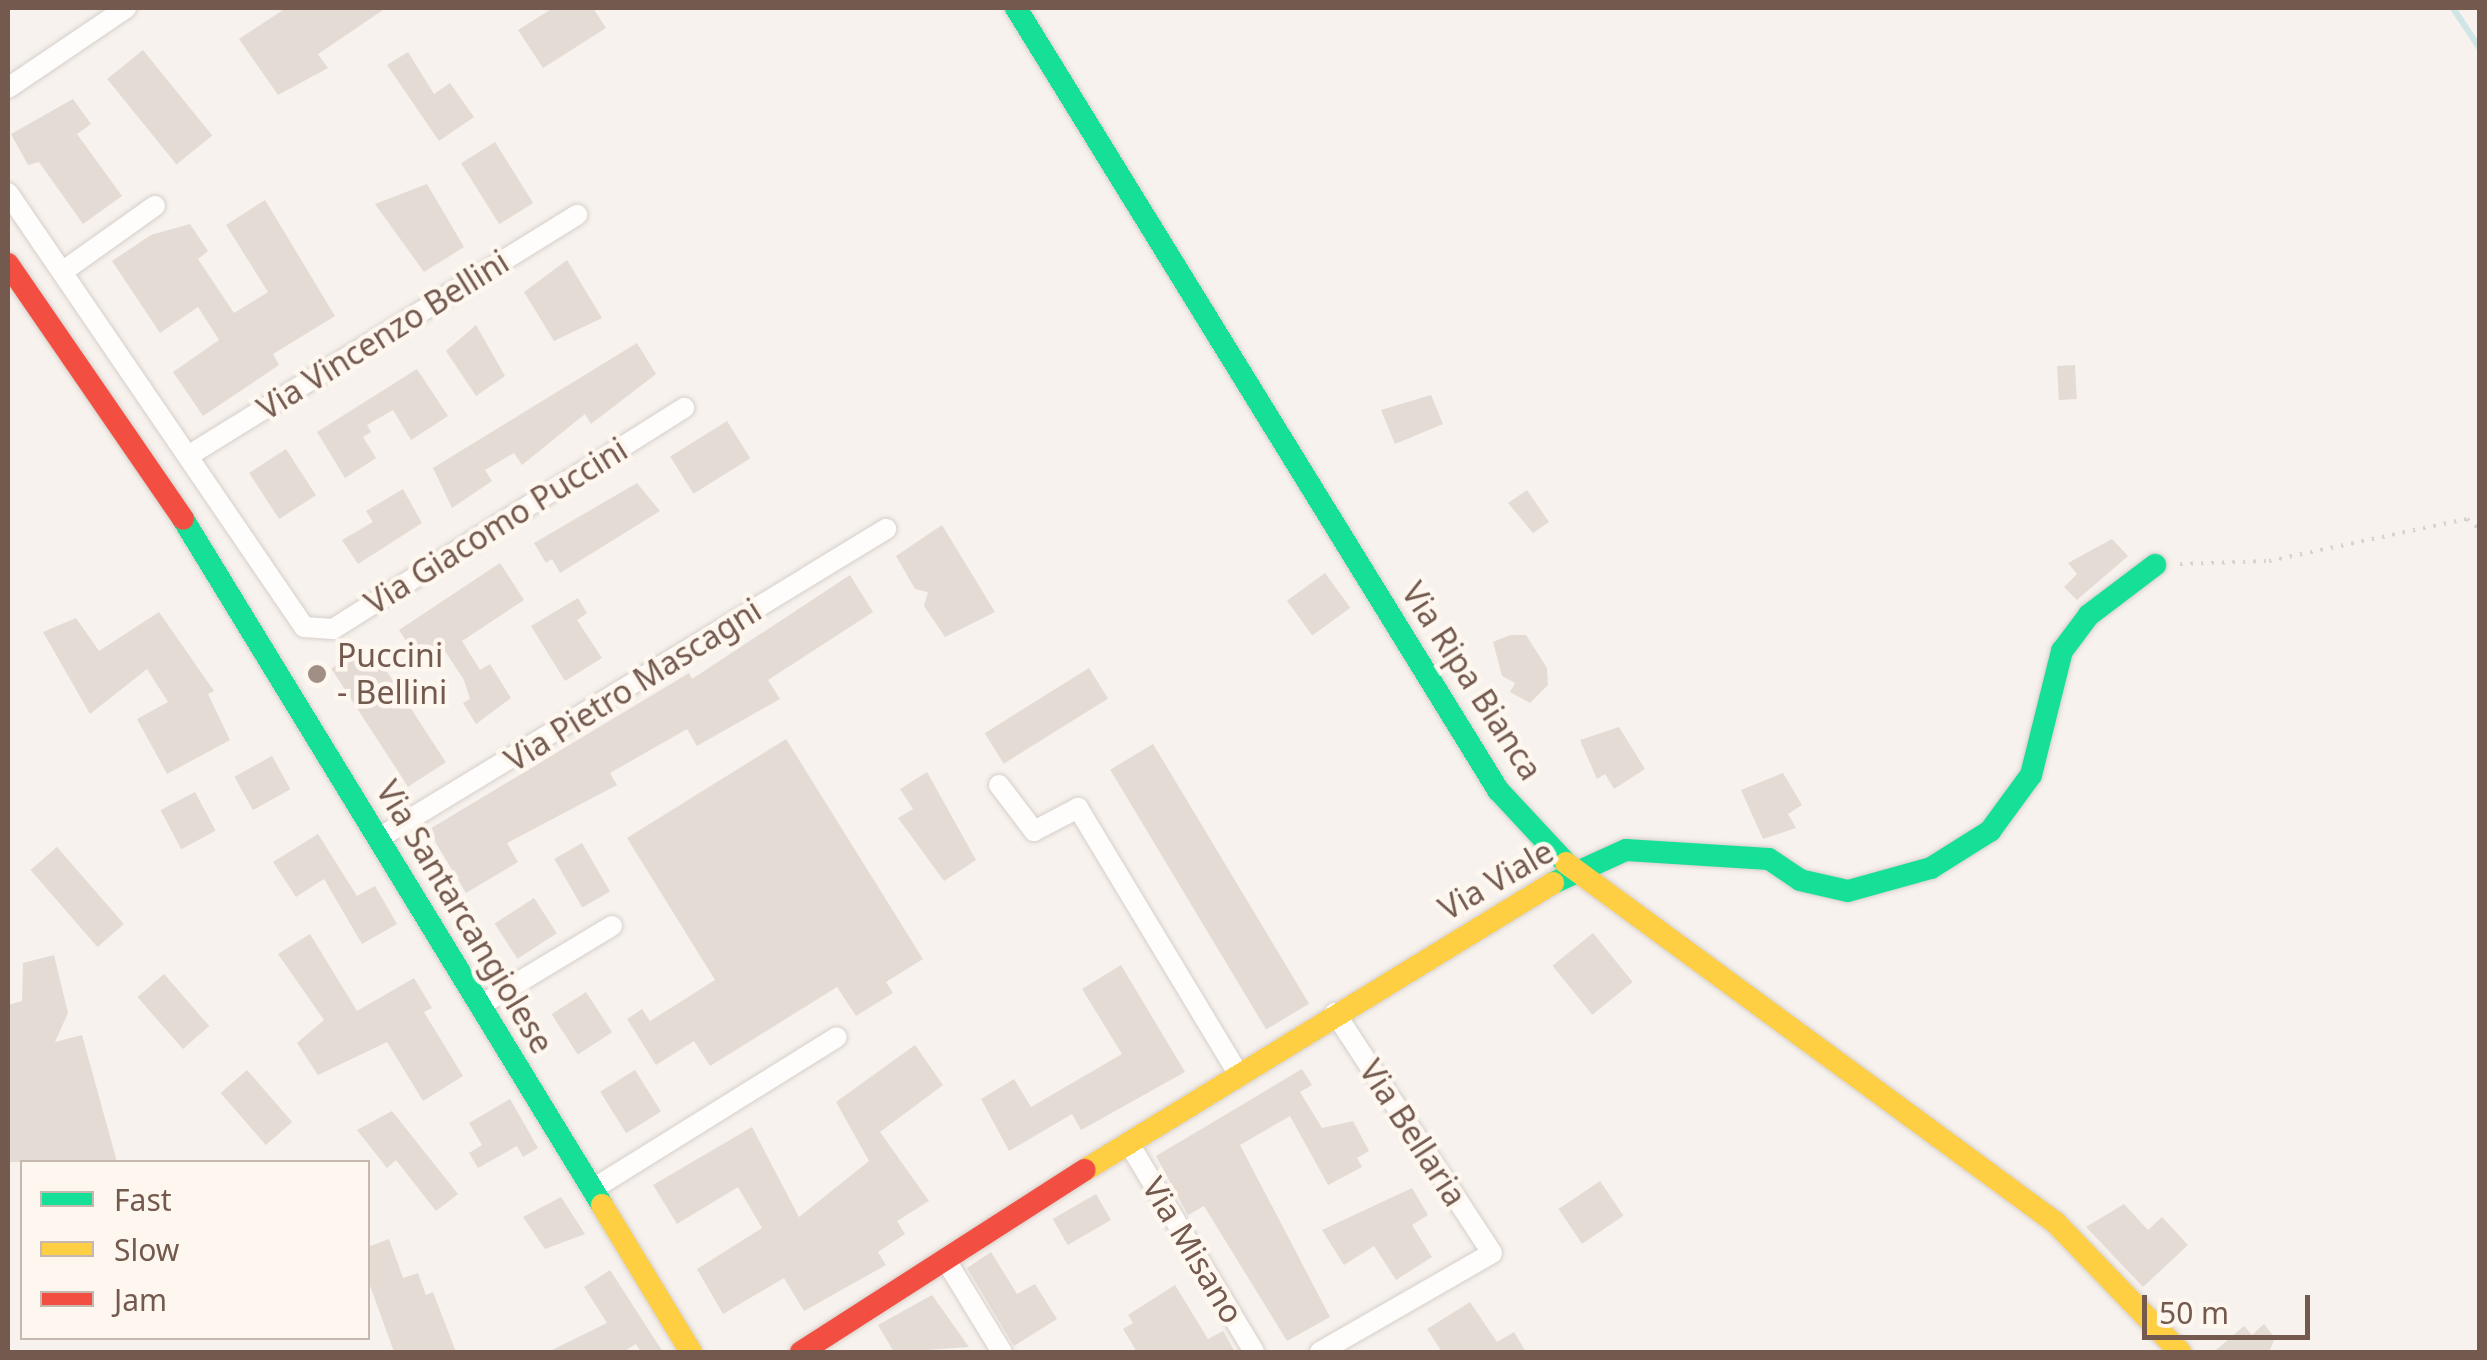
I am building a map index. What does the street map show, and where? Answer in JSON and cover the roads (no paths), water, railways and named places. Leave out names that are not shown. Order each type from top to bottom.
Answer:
[{"type":"street","points":[[8,88],[126,8]]},
{"type":"street","name":"Via Ripa Bianca","points":[[1016,8],[1498,790],[1573,871],[2056,1223],[2180,1352]]},
{"type":"street","points":[[8,193],[216,496],[182,517]]},
{"type":"street","points":[[62,272],[154,206]]},
{"type":"street","name":"Via Vincenzo Bellini","points":[[188,456],[577,215]]},
{"type":"street","name":"Via Santarcangiolese","points":[[8,264],[182,517],[691,1352]]},
{"type":"street","name":"Via Giacomo Puccini","points":[[216,496],[304,627],[333,629],[684,408]]},
{"type":"street","name":"Via Pietro Mascagni","points":[[378,838],[886,529]]},
{"type":"street","name":"Via Viale","points":[[801,1352],[1131,1147],[1237,1072],[1573,871],[1626,850],[1710,850],[1769,859],[1800,880],[1848,891],[1931,868],[1990,830],[2032,775],[2062,651],[2089,615],[2155,564]]},
{"type":"street","points":[[1000,785],[1034,831],[1078,808],[1237,1072]]},
{"type":"street","points":[[480,1005],[612,926]]},
{"type":"street","name":"Via Bellaria","points":[[1320,1352],[1492,1253],[1335,1013]]},
{"type":"street","points":[[593,1189],[836,1037]]},
{"type":"street","name":"Via Misano","points":[[1131,1147],[1254,1352]]},
{"type":"street","points":[[947,1262],[1002,1352]]},
{"type":"waterway","points":[[2453,8],[2480,49]]},
{"type":"place","name":"Puccini - Bellini","points":[[317,674]]}]
